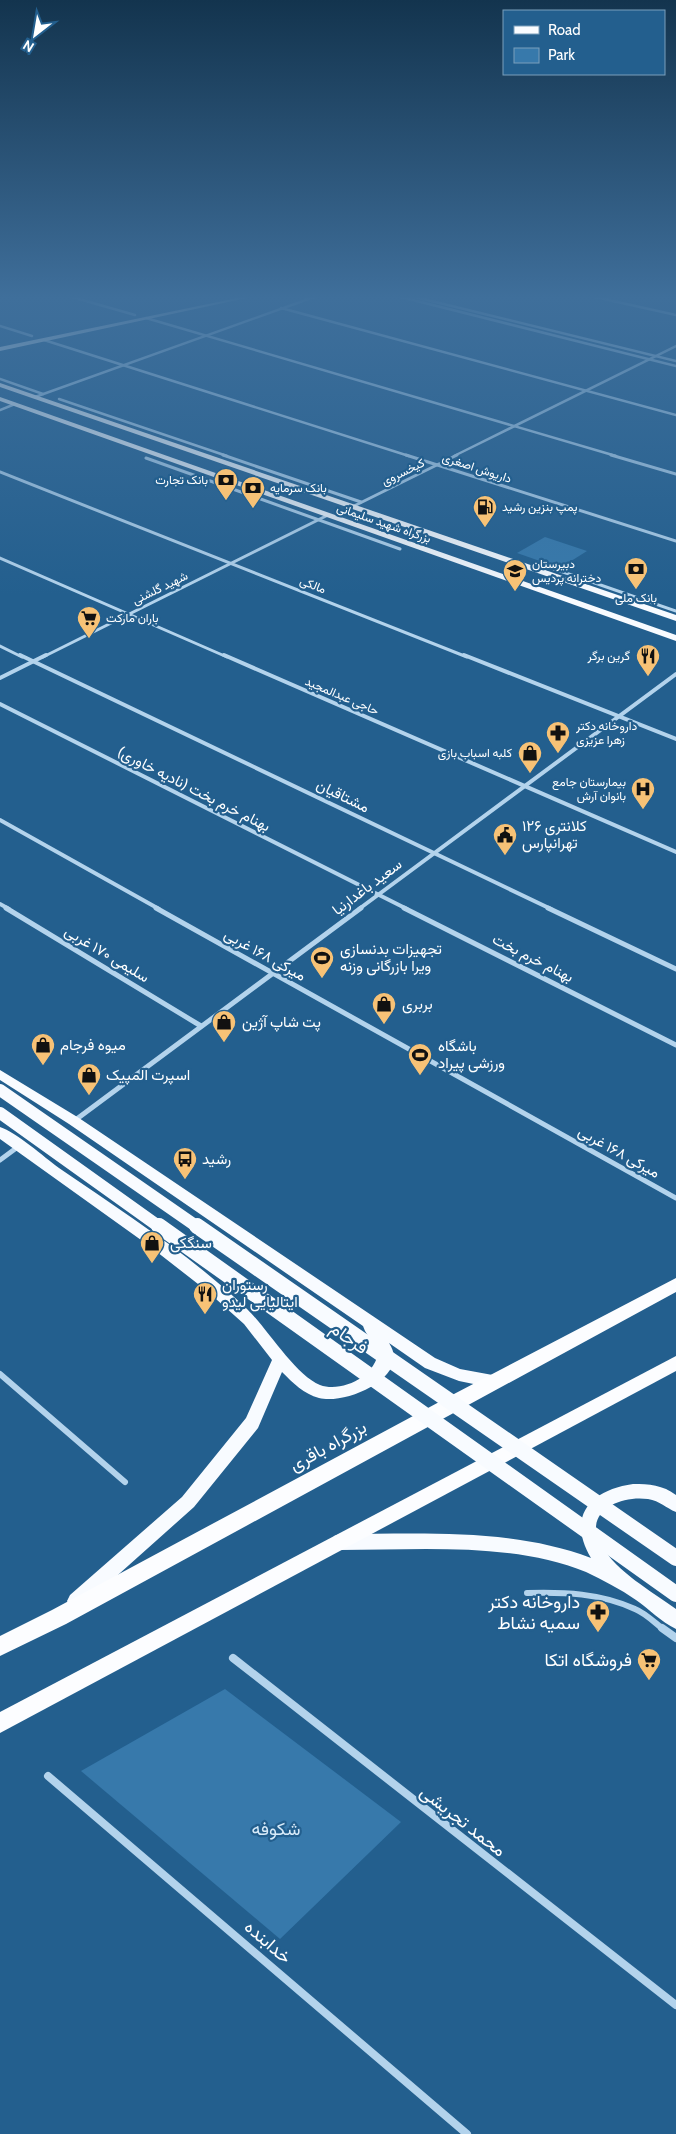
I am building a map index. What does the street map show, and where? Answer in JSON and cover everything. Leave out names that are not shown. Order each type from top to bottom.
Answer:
[{"type":"highway","name":"بزرگراه باقری","points":[[0,1646],[59,1617],[493,1381],[676,1284]]},
{"type":"highway","points":[[0,1723],[676,1363]]},
{"type":"main road","name":"بزرگراه شهید سلیمانی","points":[[35,397],[676,618]]},
{"type":"main road","name":"بزرگراه شهید سلیمانی","points":[[0,399],[676,638]]},
{"type":"main road","points":[[0,1074],[74,1121],[430,1363],[460,1375],[493,1381]]},
{"type":"main road","name":"فرجام","points":[[0,1090],[676,1558]]},
{"type":"main road","name":"فرجام","points":[[0,1113],[676,1594]]},
{"type":"main road","points":[[0,1132],[200,1276],[243,1313],[300,1380],[320,1392],[345,1392],[365,1383],[378,1373],[384,1364],[386,1351],[362,1317]]},
{"type":"main road","points":[[59,1617],[188,1502],[252,1423],[281,1358]]},
{"type":"main road","points":[[676,1504],[661,1494],[636,1490],[614,1493],[600,1502],[588,1520],[591,1541],[601,1558],[621,1580],[676,1620]]},
{"type":"main road","points":[[340,1542],[497,1544],[573,1560],[621,1580]]},
{"type":"street","name":"داریوش اصغری","points":[[223,397],[676,541]]},
{"type":"street","points":[[414,397],[676,474]]},
{"type":"street","name":"کیخسروی","points":[[352,506],[576,397]]},
{"type":"street","points":[[608,397],[676,415]]},
{"type":"street","points":[[59,399],[361,502]]},
{"type":"street","points":[[0,410],[15,404]]},
{"type":"street","points":[[115,424],[123,421]]},
{"type":"street","points":[[146,458],[400,549]]},
{"type":"street","name":"مالکی","points":[[0,472],[676,739]]},
{"type":"street","name":"شهید گلشنی","points":[[0,678],[328,515]]},
{"type":"street","name":"حاجی عبدالمجید","points":[[0,558],[676,852]]},
{"type":"street","points":[[537,563],[676,611]]},
{"type":"street","name":"مشتاقیان","points":[[0,646],[676,969]]},
{"type":"street","name":"سعید باغدارنیا","points":[[74,1121],[676,674]]},
{"type":"street","name":"بهنام خرم بخت (نادیه خاوری)","points":[[0,704],[378,894]]},
{"type":"street","name":"میرکی ۱۶۸ غربی","points":[[0,820],[272,974],[676,1198]]},
{"type":"street","name":"بهنام خرم بخت","points":[[378,894],[676,1045]]},
{"type":"street","name":"سلیمی ۱۷۰ غربی","points":[[0,904],[201,1026]]},
{"type":"street","points":[[0,1160],[19,1146]]},
{"type":"street","points":[[0,1374],[125,1482]]},
{"type":"street","points":[[527,1593],[563,1592],[596,1596],[636,1609],[676,1638]]},
{"type":"street","name":"محمد تجریشی","points":[[233,1658],[676,2005]]},
{"type":"street","name":"خدابنده","points":[[48,1776],[467,2134]]},
{"type":"green space","points":[[545,537],[587,551],[560,568],[517,553]]},
{"type":"green space","name":"شکوفه","points":[[225,1689],[401,1822],[280,1939],[81,1771]]},
{"type":"place","name":"بانک تجارت","points":[[226,501]]},
{"type":"place","name":"بانک سرمایه","points":[[253,509]]},
{"type":"place","name":"پمپ بنزین رشید","points":[[485,528]]},
{"type":"place","name":"بانک ملی","points":[[636,590]]},
{"type":"place","name":"دبیرستان دخترانه پردیس","points":[[515,592]]},
{"type":"place","name":"باران مارکت","points":[[89,639]]},
{"type":"place","name":"گرین برگر","points":[[648,677]]},
{"type":"place","name":"داروخانه دکتر زهرا عزیزی","points":[[558,754]]},
{"type":"place","name":"کلبه اسباب بازی","points":[[530,774]]},
{"type":"place","name":"بیمارستان جامع بانوان آرش","points":[[643,810]]},
{"type":"place","name":"کلانتری ۱۲۶ تهرانپارس","points":[[505,856]]},
{"type":"place","name":"تجهیزات بدنسازی ویرا بازرگانی وزنه","points":[[322,979]]},
{"type":"place","name":"بربری","points":[[384,1025]]},
{"type":"place","name":"پت شاپ آژین","points":[[224,1043]]},
{"type":"place","name":"میوه فرجام","points":[[43,1066]]},
{"type":"place","name":"باشگاه ورزشی پیراد","points":[[420,1076]]},
{"type":"place","name":"اسپرت المپیک","points":[[89,1096]]},
{"type":"place","name":"رشید","points":[[185,1180]]},
{"type":"place","name":"سنگکی","points":[[152,1264]]},
{"type":"place","name":"رستوران ایتالیایی لیدو","points":[[205,1315]]},
{"type":"place","name":"داروخانه دکتر سمیه نشاط","points":[[598,1633]]},
{"type":"place","name":"فروشگاه اتکا","points":[[649,1681]]}]
